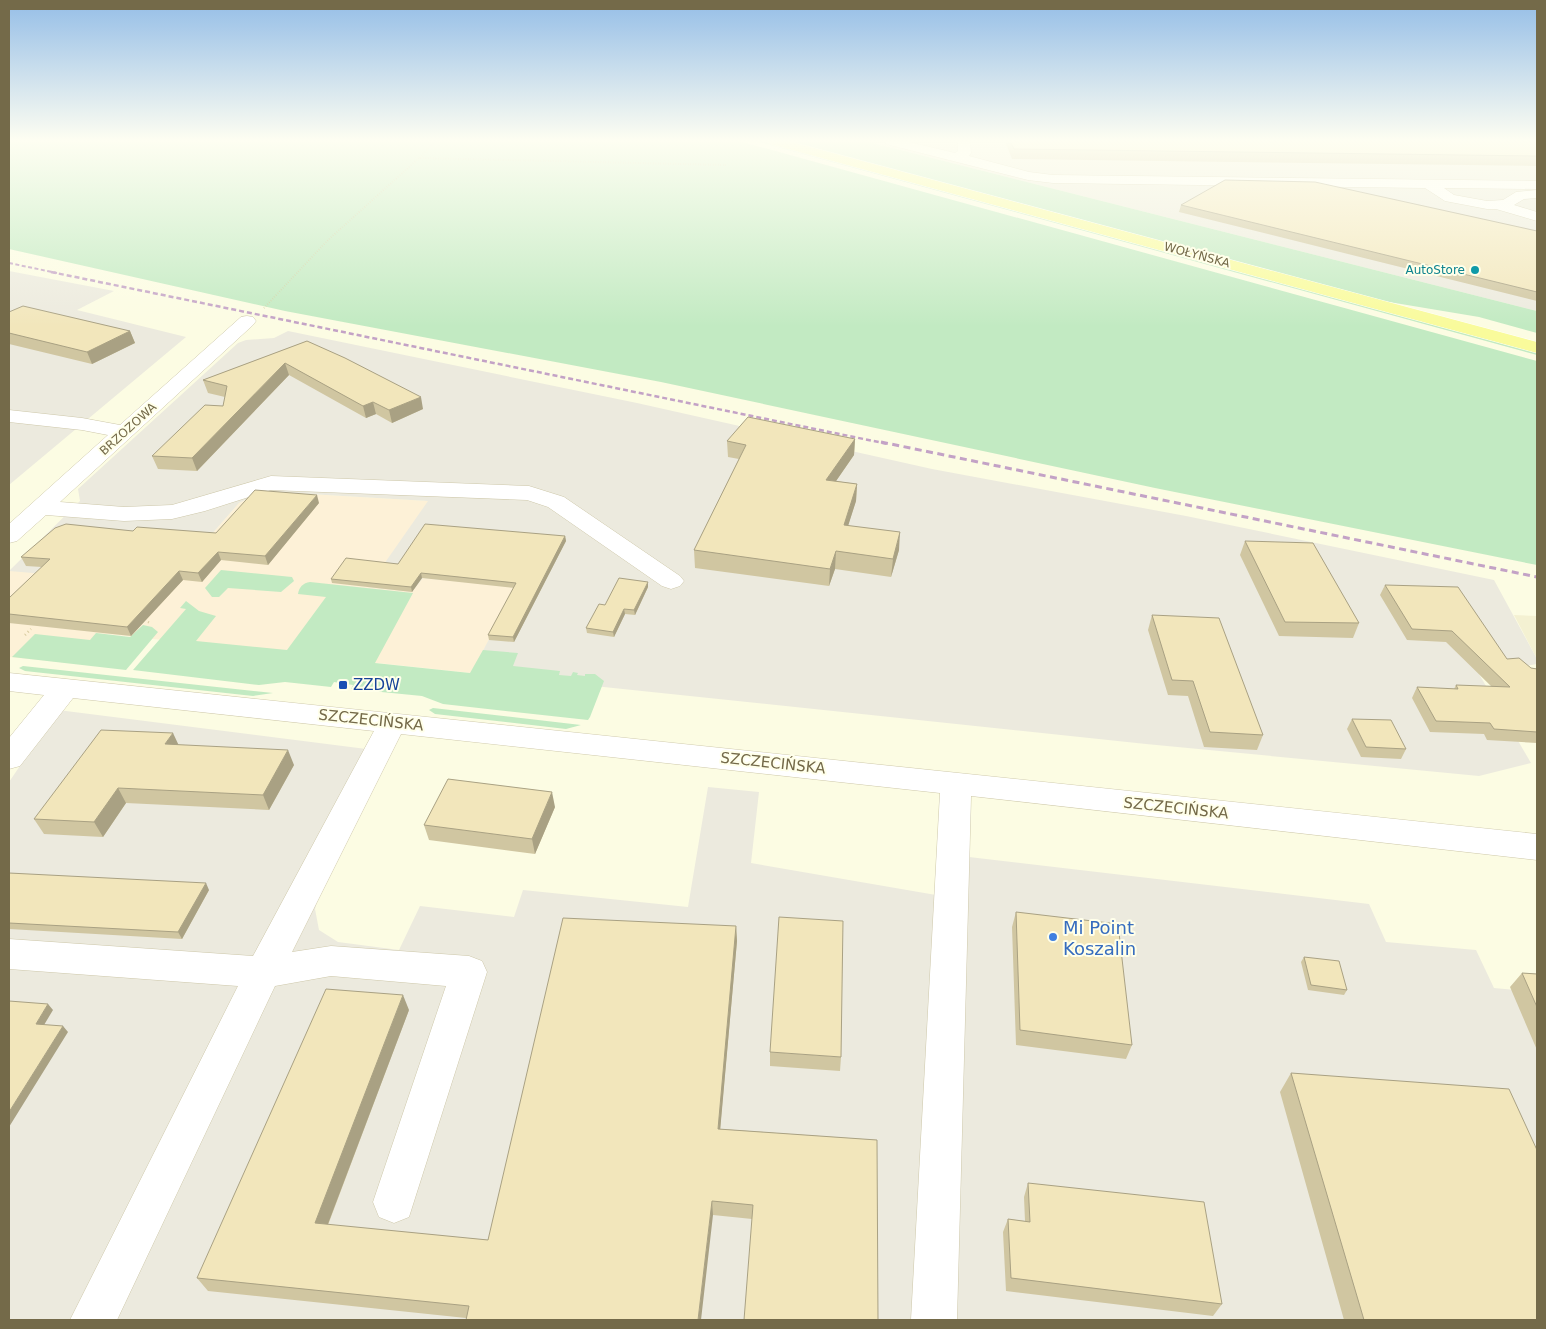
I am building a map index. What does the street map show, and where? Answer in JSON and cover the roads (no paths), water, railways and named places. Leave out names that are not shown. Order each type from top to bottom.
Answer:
[{"type":"main road","name":"WOŁYŃSKA","points":[[1004,203],[1537,348]]},
{"type":"main road","name":"WOŁYŃSKA","points":[[1359,299],[1461,316],[1537,336]]},
{"type":"street","points":[[1473,203],[1498,205],[1537,217]]},
{"type":"street","points":[[1498,205],[1506,203]]},
{"type":"street","name":"BRZOZOWA","points":[[9,536],[247,322]]},
{"type":"street","points":[[9,416],[82,424],[123,432]]},
{"type":"street","points":[[41,508],[150,514],[172,512],[197,506],[252,486],[271,483],[529,493],[556,502],[671,581]]},
{"type":"street","name":"SZCZECIŃSKA","points":[[9,682],[956,783],[1537,848]]},
{"type":"street","points":[[9,758],[66,688]]},
{"type":"street","points":[[94,1320],[263,972],[393,722]]},
{"type":"street","points":[[934,1320],[956,783]]},
{"type":"street","points":[[9,954],[263,972],[331,961],[468,972],[394,1202]]},
{"type":"railway","points":[[9,263],[57,273]]},
{"type":"railway","points":[[51,272],[888,444]]},
{"type":"railway","points":[[881,442],[1537,577]]},
{"type":"place","name":"AutoStore","points":[[1475,270]]},
{"type":"place","name":"ZZDW","points":[[343,685]]},
{"type":"place","name":"Mi Point Koszalin","points":[[1053,937]]}]
